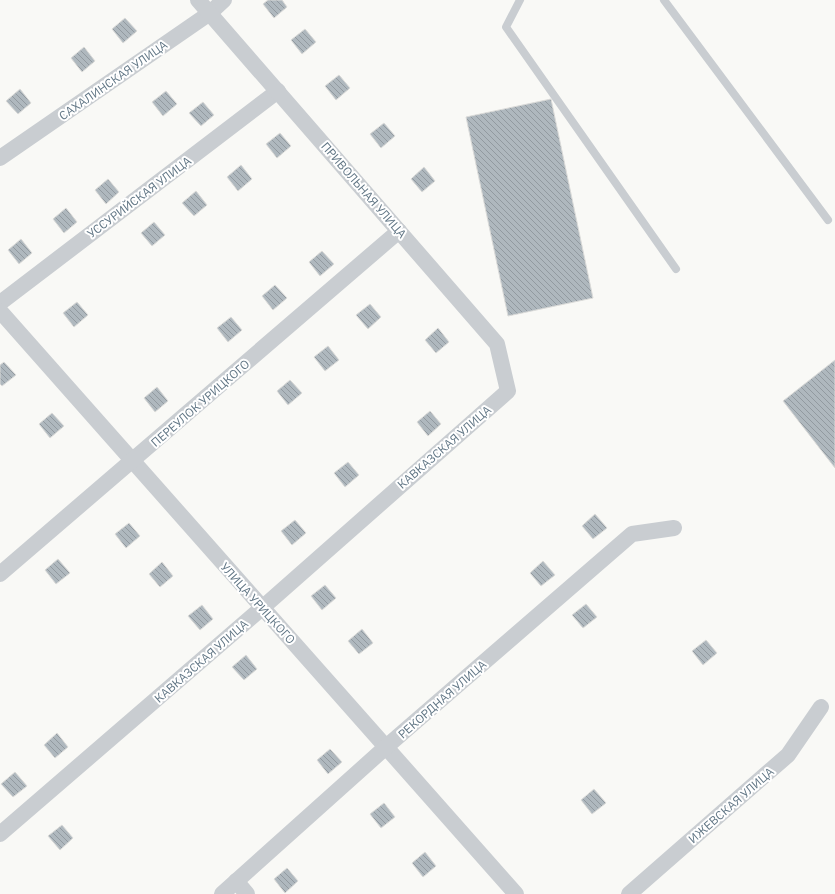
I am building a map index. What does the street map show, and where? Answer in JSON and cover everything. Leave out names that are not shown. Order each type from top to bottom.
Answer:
[{"type":"street","name":"ПРИВОЛЬНАЯ УЛИЦА","points":[[198,0],[498,344],[508,391]]},
{"type":"street","name":"САХАЛИНСКАЯ УЛИЦА","points":[[0,158],[210,13],[224,0]]},
{"type":"street","name":"УССУРИЙСКАЯ УЛИЦА","points":[[0,303],[278,91]]},
{"type":"street","name":"ПЕРЕУЛОК УРИЦКОГО","points":[[0,574],[399,231]]},
{"type":"street","name":"УЛИЦА УРИЦКОГО","points":[[0,311],[516,894]]},
{"type":"street","name":"КАВКАЗСКАЯ УЛИЦА","points":[[0,834],[262,608],[508,391]]},
{"type":"street","name":"РЕКОРДНАЯ УЛИЦА","points":[[222,894],[386,747],[632,534],[674,528]]},
{"type":"street","name":"ИЖЕВСКАЯ УЛИЦА","points":[[629,894],[788,755],[821,707]]},
{"type":"street","points":[[236,882],[247,894]]},
{"type":"lane","points":[[520,0],[506,27],[676,269]]},
{"type":"lane","points":[[664,0],[828,220]]},
{"type":"building","points":[[268,0],[282,0],[287,7],[274,18],[263,4]]},
{"type":"building","points":[[125,18],[137,31],[123,43],[112,29]]},
{"type":"building","points":[[305,29],[316,42],[302,54],[291,40]]},
{"type":"building","points":[[84,47],[95,61],[82,72],[71,58]]},
{"type":"building","points":[[339,75],[350,88],[336,100],[325,86]]},
{"type":"building","points":[[20,89],[31,103],[18,114],[6,101]]},
{"type":"building","points":[[166,91],[177,104],[163,116],[152,102]]},
{"type":"building","points":[[551,99],[593,298],[508,316],[466,117]]},
{"type":"building","points":[[203,102],[214,115],[201,126],[189,113]]},
{"type":"building","points":[[384,123],[395,136],[381,148],[370,134]]},
{"type":"building","points":[[280,133],[291,146],[277,158],[266,144]]},
{"type":"building","points":[[241,165],[252,179],[238,191],[227,177]]},
{"type":"building","points":[[424,167],[435,181],[422,192],[411,179]]},
{"type":"building","points":[[108,179],[119,192],[106,204],[95,190]]},
{"type":"building","points":[[196,191],[207,205],[194,216],[182,203]]},
{"type":"building","points":[[66,208],[77,222],[64,233],[53,219]]},
{"type":"building","points":[[154,222],[165,235],[152,246],[141,233]]},
{"type":"building","points":[[21,239],[32,253],[19,264],[8,250]]},
{"type":"building","points":[[322,251],[334,264],[320,276],[309,262]]},
{"type":"building","points":[[275,285],[287,298],[273,310],[262,296]]},
{"type":"building","points":[[77,302],[88,315],[74,327],[63,313]]},
{"type":"building","points":[[370,304],[381,317],[368,329],[356,315]]},
{"type":"building","points":[[231,317],[242,330],[228,342],[217,328]]},
{"type":"building","points":[[438,328],[449,342],[436,353],[425,340]]},
{"type":"building","points":[[328,346],[339,360],[325,371],[314,357]]},
{"type":"building","points":[[835,360],[835,468],[783,401]]},
{"type":"building","points":[[4,362],[16,375],[2,386],[0,384],[0,365]]},
{"type":"building","points":[[290,380],[302,393],[288,405],[277,391]]},
{"type":"building","points":[[157,387],[168,401],[155,412],[144,398]]},
{"type":"building","points":[[430,411],[441,424],[428,436],[417,422]]},
{"type":"building","points":[[52,413],[64,426],[50,438],[39,424]]},
{"type":"building","points":[[348,462],[359,475],[345,487],[334,473]]},
{"type":"building","points":[[595,514],[607,528],[593,539],[582,526]]},
{"type":"building","points":[[295,520],[306,533],[292,545],[281,531]]},
{"type":"building","points":[[129,523],[140,536],[126,548],[115,534]]},
{"type":"building","points":[[58,559],[70,573],[56,584],[45,570]]},
{"type":"building","points":[[543,561],[555,575],[541,586],[530,573]]},
{"type":"building","points":[[162,562],[173,576],[160,587],[149,574]]},
{"type":"building","points":[[325,585],[336,598],[322,610],[311,596]]},
{"type":"building","points":[[586,604],[597,617],[583,628],[572,615]]},
{"type":"building","points":[[202,605],[213,619],[200,630],[188,616]]},
{"type":"building","points":[[362,629],[373,643],[359,654],[348,641]]},
{"type":"building","points":[[706,640],[717,653],[703,665],[692,651]]},
{"type":"building","points":[[246,655],[257,669],[244,680],[232,667]]},
{"type":"building","points":[[57,733],[68,747],[55,758],[44,745]]},
{"type":"building","points":[[330,749],[342,762],[328,774],[317,760]]},
{"type":"building","points":[[15,772],[27,786],[13,797],[1,784]]},
{"type":"building","points":[[594,789],[606,803],[592,814],[581,800]]},
{"type":"building","points":[[384,803],[395,817],[381,828],[370,814]]},
{"type":"building","points":[[62,825],[73,838],[60,850],[48,836]]},
{"type":"building","points":[[425,852],[436,866],[423,877],[412,863]]},
{"type":"building","points":[[287,868],[298,881],[285,893],[274,879]]}]
